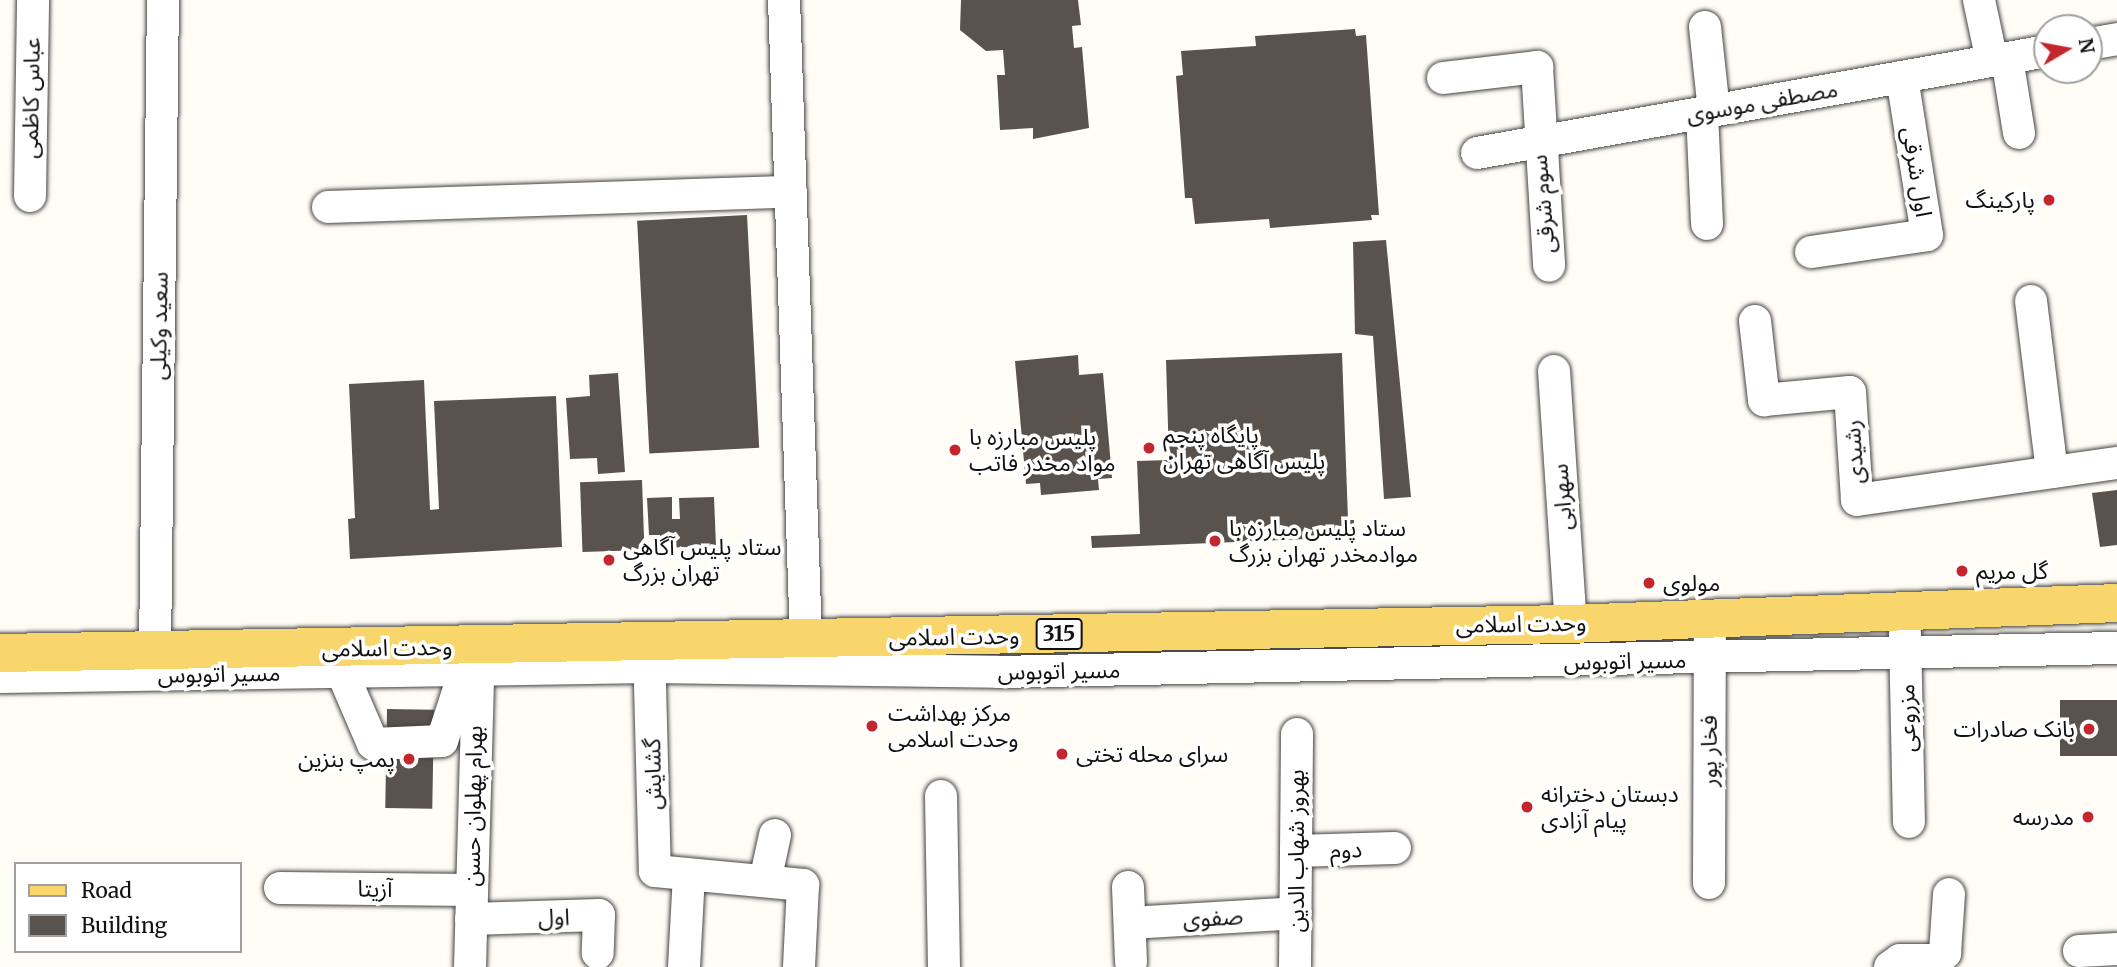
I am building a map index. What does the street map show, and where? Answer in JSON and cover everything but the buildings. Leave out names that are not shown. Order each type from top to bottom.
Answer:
[{"type":"main road","name":"وحدت اسلامی","points":[[0,653],[300,649],[473,662],[650,655],[806,639],[1905,615],[2117,603]]},
{"type":"street","name":"عباس کاظمی","points":[[30,195],[33,0]]},
{"type":"street","name":"سعید وکیلی","points":[[155,651],[163,0]]},
{"type":"street","points":[[784,0],[806,639]]},
{"type":"street","points":[[1979,0],[2019,133]]},
{"type":"street","points":[[1704,27],[1708,112],[1707,224]]},
{"type":"street","name":"مصطفی موسوی","points":[[1477,153],[2033,54]]},
{"type":"street","name":"سوم شرقی","points":[[1443,78],[1537,67],[1538,142],[1549,266]]},
{"type":"street","name":"اول شرقی","points":[[1811,252],[1927,235],[1902,77]]},
{"type":"street","points":[[328,207],[791,192]]},
{"type":"street","points":[[2032,301],[2052,472]]},
{"type":"street","name":"رشیدی","points":[[1755,321],[1764,400],[1850,392],[1857,500],[2117,464]]},
{"type":"street","name":"سهرابی","points":[[1554,371],[1571,624]]},
{"type":"street","name":"مزروعی","points":[[1905,615],[1909,822]]},
{"type":"street","name":"فخار پور","points":[[1709,883],[1710,620]]},
{"type":"street","name":"مسیر اتوبوس","points":[[650,655],[998,672],[1710,660],[2117,648]]},
{"type":"street","points":[[300,649],[342,671],[373,744],[442,741],[473,662]]},
{"type":"street","name":"گشایش","points":[[650,655],[655,871],[803,885],[799,967]]},
{"type":"street","name":"مسیر اتوبوس","points":[[0,677],[342,671],[473,662]]},
{"type":"street","name":"بهرام پهلوان حسن","points":[[470,967],[473,662]]},
{"type":"street","name":"بهروز شهاب الدین","points":[[1295,967],[1297,734]]},
{"type":"street","points":[[941,796],[944,967]]},
{"type":"street","points":[[765,881],[775,835]]},
{"type":"street","name":"دوم","points":[[1296,851],[1395,848]]},
{"type":"street","points":[[684,967],[689,875]]},
{"type":"street","points":[[1128,887],[1131,961]]},
{"type":"street","name":"آزیتا","points":[[280,888],[471,904]]},
{"type":"street","points":[[1890,967],[1900,960],[1937,960],[1945,953],[1949,894]]},
{"type":"street","name":"اول","points":[[471,904],[599,915],[598,953]]},
{"type":"street","name":"صفوی","points":[[1130,923],[1296,914]]},
{"type":"street","points":[[2079,951],[2117,949]]},
{"type":"place","name":"پارکینگ","points":[[2049,200]]},
{"type":"place","name":"پایگاه پنجم پلیس آگاهی تهران","points":[[1149,448]]},
{"type":"place","name":"پلیس مبارزه با مواد مخدر فاتب","points":[[955,450]]},
{"type":"place","name":"ستاد پلیس مبارزه با موادمخدر تهران بزرگ","points":[[1215,541]]},
{"type":"place","name":"ستاد پلیس آگاهی تهران بزرگ","points":[[609,560]]},
{"type":"place","name":"گل مریم","points":[[1962,571]]},
{"type":"place","name":"مولوی","points":[[1649,583]]},
{"type":"place","name":"مرکز بهداشت وحدت اسلامی","points":[[872,726]]},
{"type":"place","name":"بانک صادرات","points":[[2089,729]]},
{"type":"place","name":"سرای محله تختی","points":[[1062,754]]},
{"type":"place","name":"پمپ بنزین","points":[[409,759]]},
{"type":"place","name":"دبستان دخترانه پیام آزادی","points":[[1527,807]]},
{"type":"place","name":"مدرسه","points":[[2088,817]]}]
